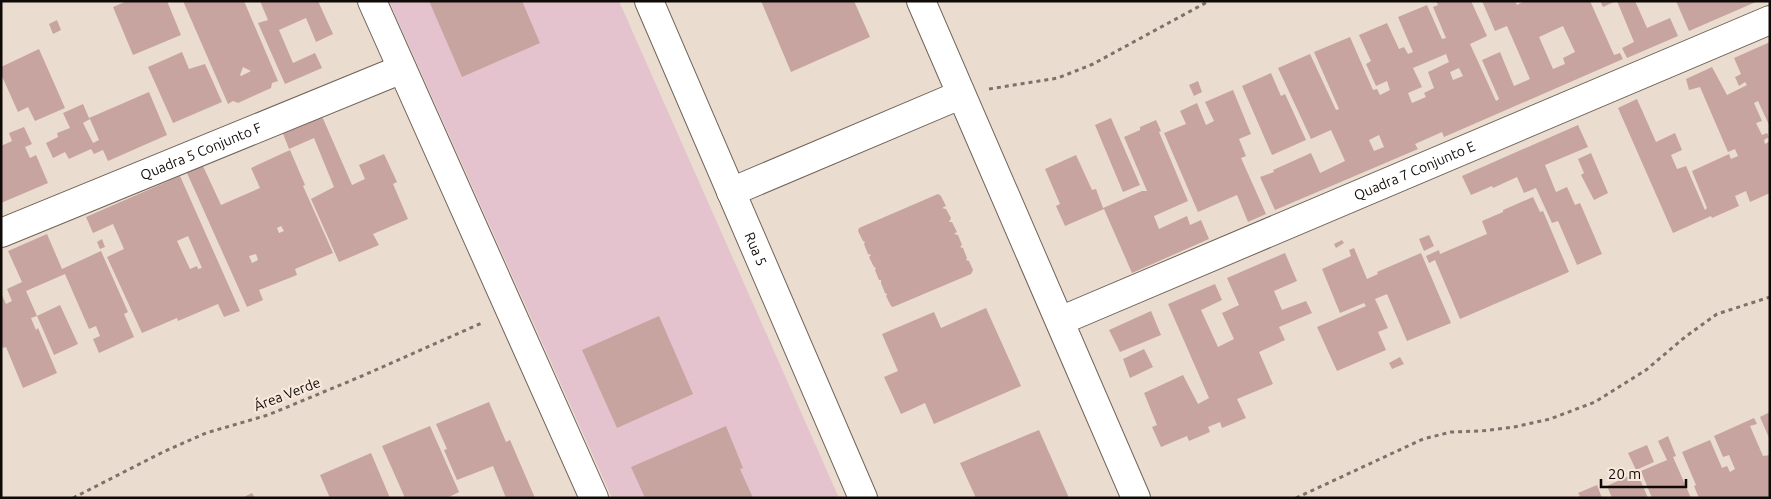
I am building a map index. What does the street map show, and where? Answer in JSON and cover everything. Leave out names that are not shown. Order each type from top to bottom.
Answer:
[{"type":"street","points":[[372,1],[594,498]]},
{"type":"street","name":"Rua 5","points":[[649,1],[863,498]]},
{"type":"street","points":[[921,1],[1136,498]]},
{"type":"street","name":"Quadra 7 Conjunto E","points":[[1060,321],[1770,20]]},
{"type":"street","name":"Quadra 5 Conjunto F","points":[[1,233],[402,69]]},
{"type":"street","points":[[731,192],[960,94]]},
{"type":"path","points":[[960,94],[1058,78],[1092,64],[1209,1]]},
{"type":"path","points":[[1296,498],[1437,434],[1514,427],[1550,419],[1595,402],[1646,370],[1685,337],[1717,314],[1770,297]]},
{"type":"path","name":"Área Verde","points":[[73,498],[163,452],[206,433],[268,415],[362,376],[510,310]]},
{"type":"shaded area","points":[[389,1],[619,1],[839,498],[612,498]]},
{"type":"building","points":[[127,1],[167,1],[181,35],[133,55],[113,7]]},
{"type":"building","points":[[183,1],[244,1],[278,81],[272,83],[271,88],[238,103],[233,101],[228,104]],"holes":[[[243,67],[251,71],[241,76],[240,75]]]},
{"type":"building","points":[[260,1],[318,1],[333,34],[316,42],[306,18],[279,30],[293,63],[315,53],[322,68],[285,84],[258,23],[268,20]]},
{"type":"building","points":[[429,1],[522,1],[540,43],[462,77]]},
{"type":"building","points":[[761,1],[854,1],[870,37],[791,72]]},
{"type":"building","points":[[1436,1],[1471,1],[1487,36],[1470,44],[1496,101],[1499,99],[1482,60],[1500,52],[1514,86],[1530,79],[1507,26],[1495,31],[1482,1],[1515,1],[1517,5],[1524,1],[1590,1],[1614,55],[1620,53],[1623,59],[1444,137],[1442,132],[1415,144],[1418,149],[1275,210],[1260,177],[1311,153],[1320,173],[1345,161],[1331,130],[1311,139],[1278,68],[1310,54],[1336,110],[1339,109],[1314,52],[1350,37],[1373,90],[1377,89],[1380,95],[1390,90],[1387,81],[1376,86],[1366,64],[1371,61],[1359,35],[1387,23],[1399,49],[1404,47],[1408,54],[1413,52],[1398,17],[1427,5],[1442,39],[1446,38],[1433,7],[1438,5]],"holes":[[[1563,26],[1575,52],[1563,58],[1565,64],[1553,69],[1539,37]],[[1446,54],[1449,62],[1428,72],[1434,88],[1424,93],[1426,97],[1412,103],[1408,93],[1422,87],[1413,68]],[[1459,68],[1463,76],[1453,80],[1450,72]],[[1379,135],[1384,147],[1374,151],[1369,140]]]},
{"type":"building","points":[[1600,1],[1616,1],[1603,7]]},
{"type":"building","points":[[1617,1],[1635,1],[1647,28],[1670,18],[1678,36],[1627,58],[1622,48],[1634,42]]},
{"type":"building","points":[[1676,1],[1758,1],[1689,31]]},
{"type":"building","points":[[57,20],[61,30],[53,34],[49,24]]},
{"type":"building","points":[[1770,42],[1770,127],[1758,101],[1754,103],[1762,121],[1756,123],[1762,135],[1767,133],[1769,137],[1764,140],[1765,144],[1770,141],[1770,193],[1750,202],[1746,191],[1735,196],[1739,206],[1673,233],[1618,108],[1637,99],[1656,142],[1675,133],[1682,150],[1671,155],[1677,169],[1686,166],[1705,210],[1707,208],[1692,171],[1729,154],[1731,159],[1738,156],[1735,149],[1728,152],[1700,87],[1689,90],[1686,79],[1712,67],[1727,95],[1747,85],[1745,82],[1739,86],[1735,77],[1741,74],[1734,58]]},
{"type":"building","points":[[39,49],[65,108],[35,121],[28,107],[18,112],[1,74],[1,67]]},
{"type":"building","points":[[182,52],[189,69],[205,64],[222,102],[173,123],[148,67]]},
{"type":"building","points":[[1271,73],[1281,96],[1285,94],[1306,140],[1272,155],[1242,86]]},
{"type":"building","points":[[1198,81],[1202,92],[1194,96],[1189,85]]},
{"type":"building","points":[[1233,90],[1251,134],[1239,139],[1246,156],[1241,158],[1266,214],[1248,222],[1237,195],[1198,212],[1164,133],[1186,124],[1180,111],[1197,103],[1206,125],[1214,121],[1205,102]]},
{"type":"building","points":[[149,92],[167,135],[108,161],[103,150],[94,154],[91,149],[69,159],[65,152],[53,158],[46,143],[58,137],[57,133],[70,128],[63,113],[83,104],[89,118]],"holes":[[[90,119],[99,140],[93,143],[83,123]]]},
{"type":"building","points":[[321,114],[352,185],[365,179],[359,165],[384,154],[397,182],[393,184],[408,219],[373,234],[379,245],[339,262],[311,199],[334,187],[314,138],[289,149],[282,131]]},
{"type":"building","points":[[1111,118],[1140,185],[1123,192],[1095,125]]},
{"type":"building","points":[[1156,120],[1161,131],[1159,132],[1188,201],[1154,216],[1159,229],[1187,216],[1190,225],[1201,220],[1209,239],[1132,273],[1104,209],[1065,226],[1056,206],[1060,204],[1045,169],[1076,155],[1092,190],[1096,189],[1103,208],[1142,191],[1147,191],[1124,137]]},
{"type":"building","points":[[1578,125],[1588,147],[1545,165],[1556,192],[1567,187],[1575,205],[1580,203],[1602,254],[1577,265],[1558,221],[1552,223],[1536,188],[1524,193],[1517,177],[1471,195],[1462,176]]},
{"type":"building","points":[[24,127],[32,144],[25,147],[30,158],[36,155],[48,183],[1,203],[1,146],[12,141],[9,133]]},
{"type":"building","points":[[290,150],[305,185],[303,186],[333,253],[295,269],[297,275],[259,290],[263,300],[247,307],[187,173],[203,166],[221,205],[260,188],[251,168]],"holes":[[[281,226],[284,231],[279,233],[277,228]],[[256,254],[258,260],[252,263],[249,256]]]},
{"type":"building","points":[[1591,153],[1608,193],[1594,200],[1581,175],[1584,173],[1578,159]]},
{"type":"building","points":[[180,176],[240,311],[224,317],[218,304],[178,321],[177,318],[142,333],[107,257],[124,249],[113,224],[93,233],[86,217]],"holes":[[[188,236],[202,268],[198,269],[197,266],[190,269],[177,241]]]},
{"type":"building","points":[[938,194],[946,206],[942,208],[946,209],[951,218],[949,222],[952,222],[957,232],[954,234],[958,235],[962,245],[960,247],[963,248],[966,260],[969,261],[973,270],[971,274],[893,307],[886,296],[887,294],[881,280],[879,280],[876,268],[869,257],[871,255],[868,254],[865,242],[858,231],[859,228]]},
{"type":"building","points":[[1533,197],[1540,212],[1543,211],[1569,272],[1460,319],[1435,260],[1429,263],[1426,256],[1439,250],[1440,254],[1487,234],[1482,221]]},
{"type":"building","points":[[47,234],[62,269],[101,251],[128,312],[124,314],[134,337],[99,353],[93,339],[100,336],[96,326],[89,329],[65,274],[26,291],[37,316],[31,318],[36,330],[38,328],[57,373],[23,388],[6,347],[3,348],[1,343],[1,293],[6,304],[12,301],[7,289],[22,282],[8,251]]},
{"type":"building","points":[[1429,235],[1434,246],[1424,251],[1419,239]]},
{"type":"building","points":[[102,239],[105,247],[100,249],[97,242]]},
{"type":"building","points":[[1342,240],[1344,243],[1336,248],[1334,244]]},
{"type":"building","points":[[1354,248],[1367,279],[1378,274],[1377,272],[1421,253],[1451,323],[1407,341],[1387,294],[1375,299],[1388,328],[1378,332],[1386,350],[1337,371],[1317,327],[1366,306],[1364,303],[1340,313],[1322,269],[1351,256],[1349,250]]},
{"type":"building","points":[[1285,253],[1297,281],[1274,291],[1282,310],[1306,301],[1312,313],[1279,327],[1285,340],[1259,352],[1273,384],[1237,399],[1246,418],[1222,428],[1220,422],[1208,427],[1210,432],[1189,441],[1187,436],[1161,447],[1152,427],[1157,425],[1144,393],[1183,375],[1198,404],[1209,398],[1168,304],[1215,284],[1222,300],[1201,310],[1218,347],[1234,339],[1222,313],[1239,305],[1227,278]]},
{"type":"building","points":[[60,305],[78,344],[54,355],[37,316]]},
{"type":"building","points":[[986,308],[1021,386],[934,424],[925,403],[901,414],[884,377],[898,371],[882,334],[934,312],[941,328]]},
{"type":"building","points":[[1151,311],[1161,335],[1120,352],[1109,330]]},
{"type":"building","points":[[659,316],[693,394],[617,428],[582,350]]},
{"type":"building","points":[[1144,349],[1153,367],[1130,378],[1123,359]]},
{"type":"building","points":[[1400,357],[1404,364],[1392,369],[1389,363]]},
{"type":"building","points":[[489,402],[506,442],[510,440],[535,498],[506,498],[493,466],[457,480],[444,450],[447,449],[436,424]]},
{"type":"building","points":[[1770,412],[1770,440],[1760,417]]},
{"type":"building","points":[[1754,418],[1757,424],[1750,426],[1763,456],[1770,455],[1770,496],[1766,498],[1699,498],[1694,486],[1696,485],[1682,452],[1710,440],[1722,468],[1727,466],[1730,472],[1735,469],[1729,455],[1723,457],[1714,436]]},
{"type":"building","points":[[430,426],[459,492],[447,498],[405,498],[382,446]]},
{"type":"building","points":[[726,426],[743,468],[740,469],[753,498],[645,498],[631,467]]},
{"type":"building","points":[[1039,430],[1069,498],[976,498],[960,463]]},
{"type":"building","points":[[1668,436],[1676,456],[1673,457],[1691,498],[1652,498],[1641,471],[1667,460],[1658,441]]},
{"type":"building","points":[[1647,445],[1654,462],[1636,470],[1628,453]]},
{"type":"building","points":[[371,453],[390,498],[330,498],[320,475]]},
{"type":"building","points":[[1637,472],[1648,498],[1612,498],[1607,486]]},
{"type":"building","points":[[1597,485],[1602,498],[1576,498],[1580,496],[1578,493]]},
{"type":"building","points":[[252,493],[255,498],[242,498]]}]
